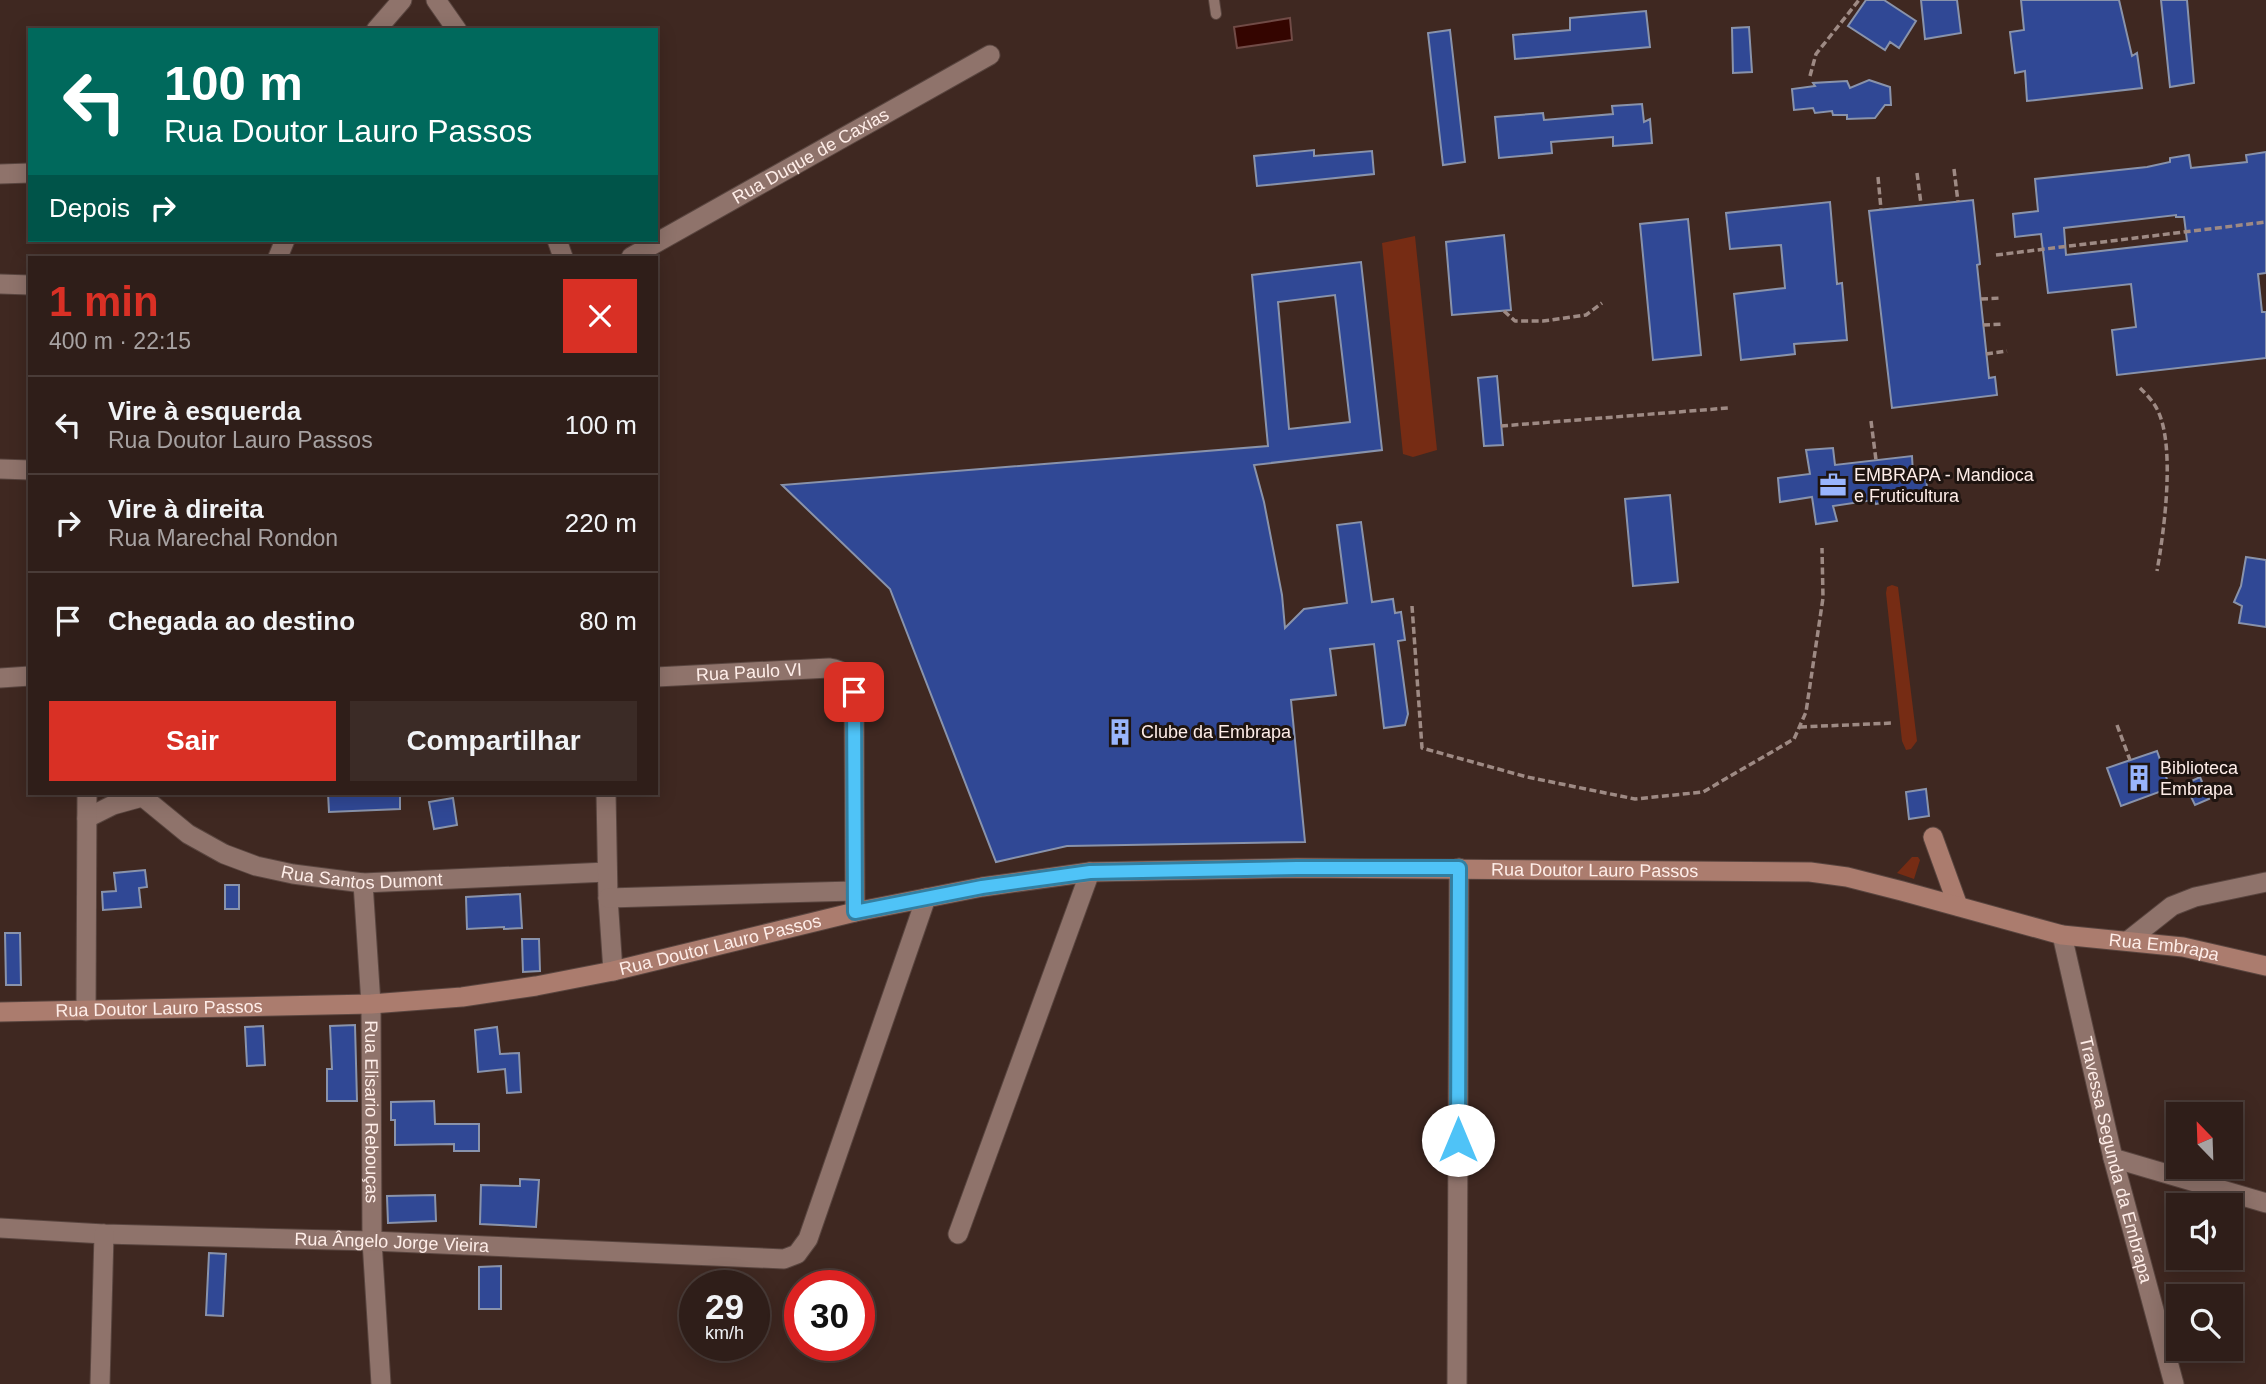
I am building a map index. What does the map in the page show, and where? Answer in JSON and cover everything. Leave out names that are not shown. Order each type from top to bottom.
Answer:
[{"type":"main road","points":[[1933,837],[1958,906]]},
{"type":"main road","name":"Rua Doutor Lauro Passos","points":[[0,1012],[371,1004],[462,997],[613,971],[855,912],[995,885],[1090,872],[1297,868],[1810,872],[1847,877],[2062,935]]},
{"type":"main road","name":"Rua Embrapa","points":[[2062,935],[2183,947],[2266,966]]},
{"type":"street","points":[[378,28],[402,0]]},
{"type":"street","points":[[436,0],[456,28]]},
{"type":"street","name":"Rua Duque de Caxias","points":[[658,242],[990,55]]},
{"type":"street","points":[[0,174],[28,173]]},
{"type":"street","name":"Rua Duque de Caxias","points":[[633,256],[658,242]]},
{"type":"street","points":[[0,284],[28,285]]},
{"type":"street","points":[[0,470],[28,470]]},
{"type":"street","name":"Rua Paulo VI","points":[[658,677],[829,668],[840,669],[848,677],[854,692],[854,891]]},
{"type":"street","points":[[0,678],[28,676]]},
{"type":"street","points":[[86,1011],[87,795]]},
{"type":"street","points":[[87,818],[140,795]]},
{"type":"street","name":"Rua Santos Dumont","points":[[140,795],[188,834],[256,866],[293,874],[363,883],[607,872]]},
{"type":"street","points":[[606,795],[608,898],[613,971]]},
{"type":"street","points":[[1457,1384],[1459,868]]},
{"type":"street","points":[[958,1234],[1090,872]]},
{"type":"street","points":[[2129,940],[2172,906],[2195,897],[2266,882]]},
{"type":"street","name":"Rua Elisario Rebouças","points":[[363,883],[371,1004],[372,1241],[381,1384]]},
{"type":"street","points":[[608,898],[854,891],[855,912]]},
{"type":"street","name":"Rua Ângelo Jorge Vieira","points":[[0,1228],[784,1259],[797,1254],[808,1239],[926,898]]},
{"type":"street","name":"Travessa Segunda da Embrapa","points":[[2062,935],[2113,1158],[2174,1384]]},
{"type":"street","points":[[2113,1158],[2266,1203]]},
{"type":"street","points":[[100,1384],[104,1234]]},
{"type":"lane","points":[[1214,0],[1216,14]]},
{"type":"path","points":[[1810,76],[1816,54],[1860,0]]},
{"type":"path","points":[[1954,169],[1958,202]]},
{"type":"path","points":[[1917,173],[1921,204]]},
{"type":"path","points":[[1878,177],[1881,209]]},
{"type":"path","points":[[1996,255],[2266,222]]},
{"type":"path","points":[[1981,299],[2001,298]]},
{"type":"path","points":[[1504,311],[1515,321],[1543,321],[1586,315],[1602,303]]},
{"type":"path","points":[[1983,325],[2004,324]]},
{"type":"path","points":[[1986,354],[2007,351]]},
{"type":"path","points":[[2140,388],[2157,409],[2165,436],[2164,531],[2157,571]]},
{"type":"path","points":[[1501,426],[1728,408]]},
{"type":"path","points":[[1871,421],[1875,460]]},
{"type":"path","points":[[1412,606],[1422,748],[1527,776],[1635,799],[1703,792],[1794,739],[1800,727],[1806,712],[1823,598],[1822,548]]},
{"type":"path","points":[[1800,727],[1892,723]]},
{"type":"path","points":[[2117,725],[2130,761]]},
{"type":"shaded area","points":[[1290,18],[1292,40],[1237,48],[1234,27]]},
{"type":"shaded area","points":[[1415,236],[1437,450],[1413,457],[1403,454],[1382,243]]},
{"type":"shaded area","points":[[1887,587],[1898,587],[1917,741],[1911,749],[1906,750],[1902,741],[1886,593]]},
{"type":"shaded area","points":[[1912,857],[1918,857],[1920,860],[1914,879],[1897,873]]},
{"type":"building","points":[[1866,0],[1884,0],[1916,21],[1899,48],[1890,42],[1885,50],[1848,26]]},
{"type":"building","points":[[1921,0],[1957,0],[1961,33],[1925,39]]},
{"type":"building","points":[[2021,0],[2119,0],[2132,56],[2137,53],[2142,88],[2027,101],[2025,71],[2015,73],[2010,32],[2024,30]]},
{"type":"building","points":[[2161,0],[2187,0],[2194,83],[2170,87]]},
{"type":"building","points":[[1646,11],[1650,47],[1515,59],[1513,35],[1570,30],[1570,18]]},
{"type":"building","points":[[1749,27],[1752,72],[1733,73],[1732,28]]},
{"type":"building","points":[[1450,30],[1465,162],[1443,165],[1428,33]]},
{"type":"building","points":[[1869,80],[1890,87],[1891,105],[1885,105],[1875,118],[1847,119],[1847,115],[1833,115],[1832,111],[1815,113],[1813,108],[1794,110],[1792,89],[1815,86],[1813,83],[1847,81],[1850,88]]},
{"type":"building","points":[[1642,104],[1644,122],[1650,119],[1652,143],[1613,146],[1613,137],[1551,142],[1552,153],[1499,158],[1495,117],[1543,113],[1544,120],[1613,114],[1612,106]]},
{"type":"building","points":[[1314,150],[1314,156],[1372,151],[1374,174],[1257,186],[1254,156]]},
{"type":"building","points":[[2266,152],[2266,273],[2258,274],[2262,312],[2266,312],[2266,358],[2117,375],[2112,330],[2136,327],[2131,284],[2048,293],[2041,234],[2015,237],[2013,214],[2038,211],[2035,179],[2147,167],[2170,162],[2170,158],[2189,155],[2191,168],[2247,162],[2246,155]],"holes":[[[2184,217],[2187,241],[2066,255],[2064,228]]]},
{"type":"building","points":[[1973,200],[1989,378],[1995,377],[1997,395],[1892,408],[1869,211]]},
{"type":"building","points":[[1830,202],[1837,284],[1842,283],[1847,340],[1794,344],[1795,354],[1741,360],[1734,294],[1785,288],[1781,245],[1730,249],[1726,213]]},
{"type":"building","points":[[1688,219],[1701,355],[1653,360],[1640,224]]},
{"type":"building","points":[[1504,235],[1511,310],[1452,315],[1446,242]]},
{"type":"building","name":"Clube da Embrapa","points":[[1361,262],[1382,450],[1254,465],[1282,595],[1285,628],[1304,609],[1347,603],[1337,525],[1361,522],[1372,602],[1393,599],[1395,613],[1401,612],[1405,640],[1398,641],[1408,714],[1405,725],[1384,728],[1374,644],[1330,649],[1336,695],[1291,700],[1305,842],[1067,846],[996,862],[890,589],[782,485],[1268,446],[1252,275]],"holes":[[[1335,295],[1350,422],[1289,429],[1278,302]]]},
{"type":"building","points":[[1497,376],[1503,445],[1484,446],[1478,378]]},
{"type":"building","points":[[1833,448],[1835,465],[1912,456],[1913,474],[1926,471],[1927,491],[1902,493],[1902,497],[1876,504],[1873,500],[1833,506],[1837,521],[1816,524],[1812,497],[1780,502],[1778,478],[1810,474],[1806,450]]},
{"type":"building","points":[[1670,495],[1678,582],[1633,586],[1625,499]]},
{"type":"building","points":[[2246,557],[2266,560],[2266,627],[2239,623],[2242,606],[2234,602],[2241,586]]},
{"type":"building","name":"Biblioteca Embrapa","points":[[2157,751],[2170,788],[2121,806],[2107,768]]},
{"type":"building","points":[[2200,777],[2209,799],[2195,805],[2185,784]]},
{"type":"building","points":[[1926,789],[1929,816],[1909,819],[1906,792]]},
{"type":"building","points":[[328,795],[400,795],[400,809],[329,812]]},
{"type":"building","points":[[453,798],[457,825],[434,829],[429,802]]},
{"type":"building","points":[[145,870],[147,887],[139,888],[141,907],[103,910],[102,892],[116,891],[114,873]]},
{"type":"building","points":[[225,885],[239,885],[239,909],[225,909]]},
{"type":"building","points":[[520,894],[522,928],[467,929],[466,897]]},
{"type":"building","points":[[5,933],[20,933],[21,985],[6,985]]},
{"type":"building","points":[[522,939],[539,939],[540,971],[523,972]]},
{"type":"building","points":[[355,1025],[357,1101],[327,1101],[327,1069],[332,1069],[330,1026]]},
{"type":"building","points":[[263,1026],[265,1065],[247,1066],[245,1027]]},
{"type":"building","points":[[497,1027],[500,1054],[519,1053],[521,1092],[507,1093],[505,1069],[478,1072],[475,1030]]},
{"type":"building","points":[[434,1101],[435,1124],[479,1124],[479,1151],[454,1151],[454,1144],[395,1145],[395,1120],[391,1120],[391,1102]]},
{"type":"building","points":[[520,1179],[539,1180],[536,1227],[480,1224],[481,1185],[520,1186]]},
{"type":"building","points":[[435,1195],[436,1221],[388,1223],[387,1196]]},
{"type":"building","points":[[209,1253],[226,1254],[223,1316],[206,1315]]},
{"type":"building","points":[[501,1266],[501,1309],[479,1309],[479,1267]]},
{"type":"place","name":"EMBRAPA - Mandioca e Fruticultura","points":[[1833,485]]},
{"type":"place","name":"Clube da Embrapa","points":[[1120,732]]},
{"type":"place","name":"Biblioteca Embrapa","points":[[2139,778]]},
{"type":"route","points":[[854,692],[855,912],[982,887],[1090,872],[1459,868],[1458,1140]]}]
